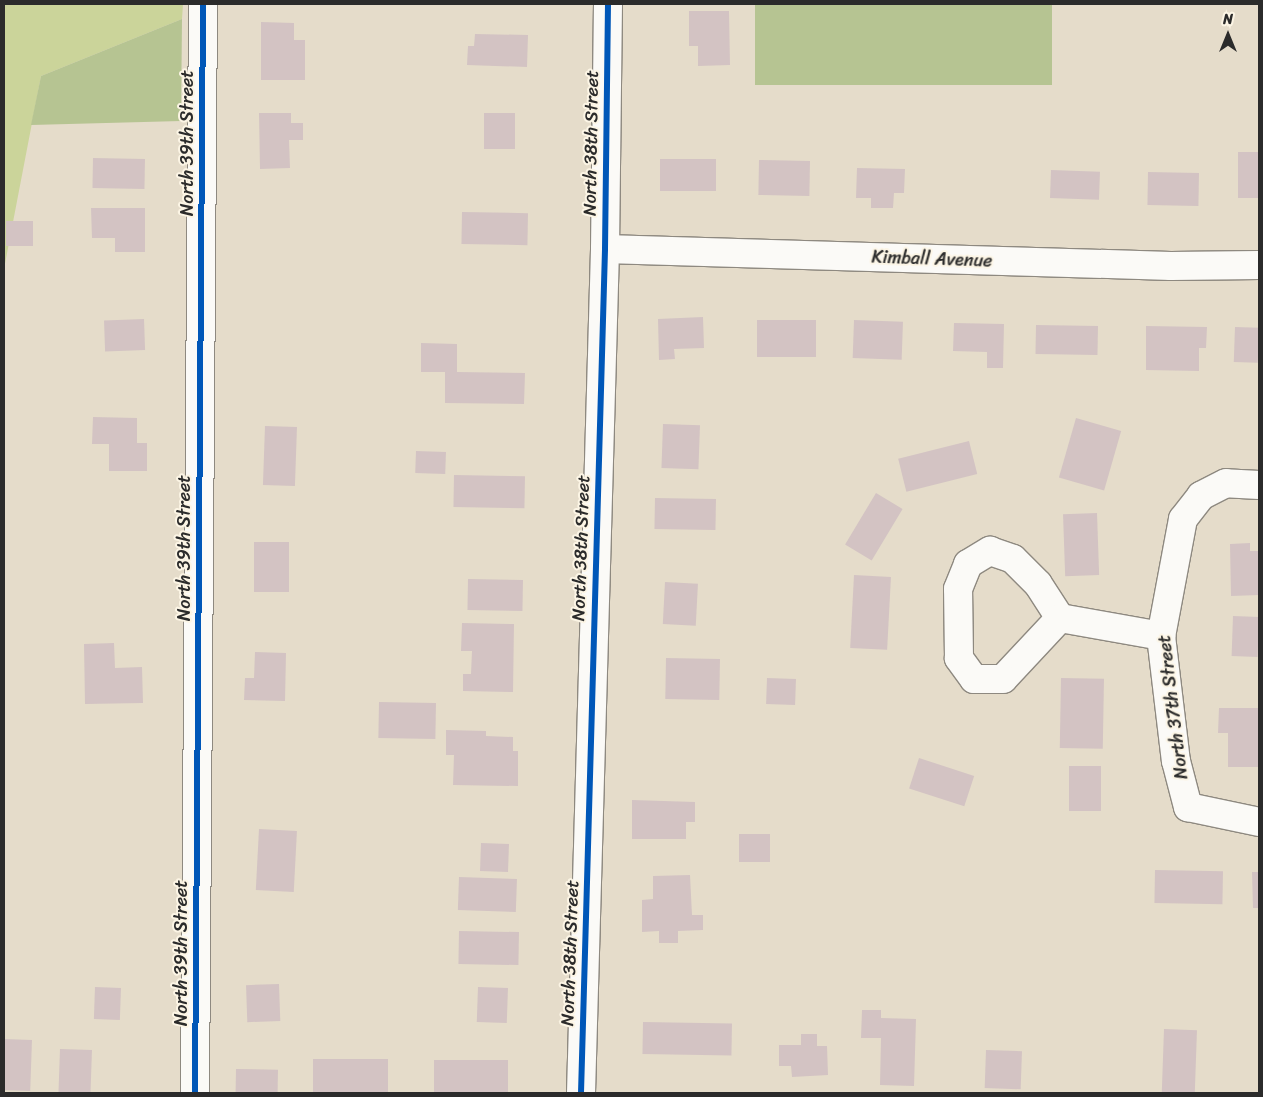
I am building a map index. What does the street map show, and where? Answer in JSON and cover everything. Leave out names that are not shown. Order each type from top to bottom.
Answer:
[{"type":"street","name":"North 39th Street","points":[[195,1093],[204,4]]},
{"type":"street","name":"North 38th Street","points":[[581,1093],[604,249],[608,4]]},
{"type":"street","name":"Kimball Avenue","points":[[604,249],[1171,266],[1259,265]]},
{"type":"street","name":"North 37th Street","points":[[1259,485],[1226,483],[1201,496],[1183,519],[1161,636],[1176,762],[1188,807],[1259,822]]},
{"type":"street","points":[[1060,618],[1003,679],[974,679],[959,658],[958,589],[968,564],[990,551],[1013,560],[1038,584],[1060,618],[1161,636]]},
{"type":"green space","points":[[4,4],[183,4],[182,19],[41,76],[4,269]]},
{"type":"green space","points":[[755,4],[1052,4],[1052,85],[755,85]]},
{"type":"green space","points":[[182,19],[181,121],[31,125],[41,76]]},
{"type":"building","points":[[689,11],[729,11],[730,65],[698,66],[698,46],[689,46]]},
{"type":"building","points":[[261,22],[294,23],[294,40],[305,40],[305,80],[261,80]]},
{"type":"building","points":[[475,34],[528,35],[527,67],[467,65],[468,46],[474,46]]},
{"type":"building","points":[[259,113],[291,113],[291,123],[303,123],[303,140],[289,140],[290,168],[260,169]]},
{"type":"building","points":[[484,113],[515,113],[515,149],[484,149]]},
{"type":"building","points":[[1238,152],[1259,152],[1259,198],[1238,198]]},
{"type":"building","points":[[93,158],[145,159],[144,189],[92,188]]},
{"type":"building","points":[[660,159],[716,159],[716,191],[660,191]]},
{"type":"building","points":[[759,160],[810,161],[809,196],[758,195]]},
{"type":"building","points":[[857,168],[905,169],[904,193],[894,193],[893,208],[871,208],[871,198],[856,198]]},
{"type":"building","points":[[1051,170],[1100,172],[1099,200],[1050,198]]},
{"type":"building","points":[[1148,172],[1199,173],[1198,206],[1147,205]]},
{"type":"building","points":[[91,208],[145,208],[145,252],[115,252],[115,238],[92,238]]},
{"type":"building","points":[[462,212],[528,213],[527,245],[461,244]]},
{"type":"building","points":[[6,221],[33,221],[33,246],[6,246]]},
{"type":"building","points":[[703,317],[704,348],[674,349],[675,359],[659,360],[658,319]]},
{"type":"building","points":[[144,319],[145,350],[105,351],[104,320]]},
{"type":"building","points":[[757,320],[816,320],[816,357],[757,357]]},
{"type":"building","points":[[854,320],[903,322],[902,360],[853,358]]},
{"type":"building","points":[[954,323],[1004,324],[1003,368],[987,368],[987,352],[953,351]]},
{"type":"building","points":[[1036,325],[1098,326],[1097,355],[1035,354]]},
{"type":"building","points":[[1146,326],[1207,327],[1206,348],[1199,348],[1199,371],[1146,370]]},
{"type":"building","points":[[1235,327],[1259,328],[1258,363],[1234,362]]},
{"type":"building","points":[[421,343],[457,344],[457,372],[525,373],[524,404],[445,403],[445,372],[421,372]]},
{"type":"building","points":[[93,417],[137,418],[137,443],[147,443],[147,471],[109,471],[109,444],[92,444]]},
{"type":"building","points":[[1076,418],[1121,431],[1104,491],[1059,478]]},
{"type":"building","points":[[663,424],[700,425],[698,469],[661,468]]},
{"type":"building","points":[[265,426],[297,427],[295,486],[263,485]]},
{"type":"building","points":[[969,441],[977,474],[906,492],[898,459]]},
{"type":"building","points":[[416,451],[446,452],[445,474],[415,473]]},
{"type":"building","points":[[454,475],[525,476],[524,508],[453,507]]},
{"type":"building","points":[[876,493],[903,509],[872,560],[845,544]]},
{"type":"building","points":[[655,498],[716,499],[715,530],[654,529]]},
{"type":"building","points":[[1097,513],[1099,575],[1065,576],[1063,514]]},
{"type":"building","points":[[254,542],[289,542],[289,592],[254,592]]},
{"type":"building","points":[[1250,543],[1250,551],[1259,551],[1259,595],[1231,596],[1230,544]]},
{"type":"building","points":[[854,575],[891,577],[887,650],[850,648]]},
{"type":"building","points":[[468,579],[523,580],[522,611],[467,610]]},
{"type":"building","points":[[665,582],[698,584],[696,626],[663,624]]},
{"type":"building","points":[[1233,616],[1259,617],[1258,657],[1232,656]]},
{"type":"building","points":[[462,623],[514,624],[513,692],[463,691],[463,674],[471,674],[472,651],[461,651]]},
{"type":"building","points":[[114,643],[115,668],[142,667],[143,703],[85,704],[84,644]]},
{"type":"building","points":[[255,652],[286,653],[285,701],[244,700],[245,678],[254,678]]},
{"type":"building","points":[[666,658],[720,659],[719,700],[665,699]]},
{"type":"building","points":[[767,678],[796,679],[795,705],[766,704]]},
{"type":"building","points":[[1061,678],[1104,679],[1103,749],[1060,748]]},
{"type":"building","points":[[379,702],[436,703],[435,739],[378,738]]},
{"type":"building","points":[[1219,708],[1259,708],[1258,767],[1228,767],[1228,733],[1218,733]]},
{"type":"building","points":[[446,730],[486,731],[486,736],[513,737],[513,751],[518,751],[518,786],[453,785],[454,755],[446,755]]},
{"type":"building","points":[[919,758],[974,776],[964,806],[909,788]]},
{"type":"building","points":[[1069,766],[1101,766],[1101,811],[1069,811]]},
{"type":"building","points":[[632,800],[695,802],[695,822],[686,822],[686,839],[632,839]]},
{"type":"building","points":[[259,829],[297,831],[294,892],[256,890]]},
{"type":"building","points":[[739,834],[770,834],[770,862],[739,862]]},
{"type":"building","points":[[481,843],[509,844],[508,872],[480,871]]},
{"type":"building","points":[[1155,870],[1223,871],[1222,904],[1154,903]]},
{"type":"building","points":[[1252,872],[1259,872],[1259,908],[1253,908]]},
{"type":"building","points":[[690,875],[692,915],[703,915],[703,930],[678,931],[678,943],[659,943],[659,931],[642,932],[642,900],[653,899],[653,876]]},
{"type":"building","points":[[459,877],[517,879],[516,912],[458,910]]},
{"type":"building","points":[[459,931],[519,932],[518,965],[458,964]]},
{"type":"building","points":[[279,984],[280,1021],[247,1022],[246,985]]},
{"type":"building","points":[[95,987],[121,988],[120,1020],[94,1019]]},
{"type":"building","points":[[478,987],[508,988],[507,1023],[477,1022]]},
{"type":"building","points":[[862,1010],[881,1010],[881,1018],[916,1019],[914,1086],[880,1085],[881,1038],[861,1038]]},
{"type":"building","points":[[643,1022],[732,1024],[731,1056],[642,1054]]},
{"type":"building","points":[[1164,1029],[1197,1030],[1195,1093],[1162,1092]]},
{"type":"building","points":[[801,1034],[817,1034],[817,1046],[827,1046],[828,1075],[792,1077],[791,1066],[779,1066],[779,1045],[801,1045]]},
{"type":"building","points":[[4,1039],[32,1040],[30,1091],[4,1090]]},
{"type":"building","points":[[60,1049],[92,1050],[90,1093],[58,1093]]},
{"type":"building","points":[[986,1050],[1022,1051],[1021,1089],[985,1088]]},
{"type":"building","points":[[313,1059],[388,1059],[388,1093],[313,1093]]},
{"type":"building","points":[[434,1060],[508,1060],[508,1092],[434,1092]]},
{"type":"building","points":[[236,1069],[278,1070],[278,1093],[236,1093]]},
{"type":"cycle path","points":[[195,1093],[203,4]]},
{"type":"cycle path","points":[[581,1093],[605,249],[608,4]]}]
